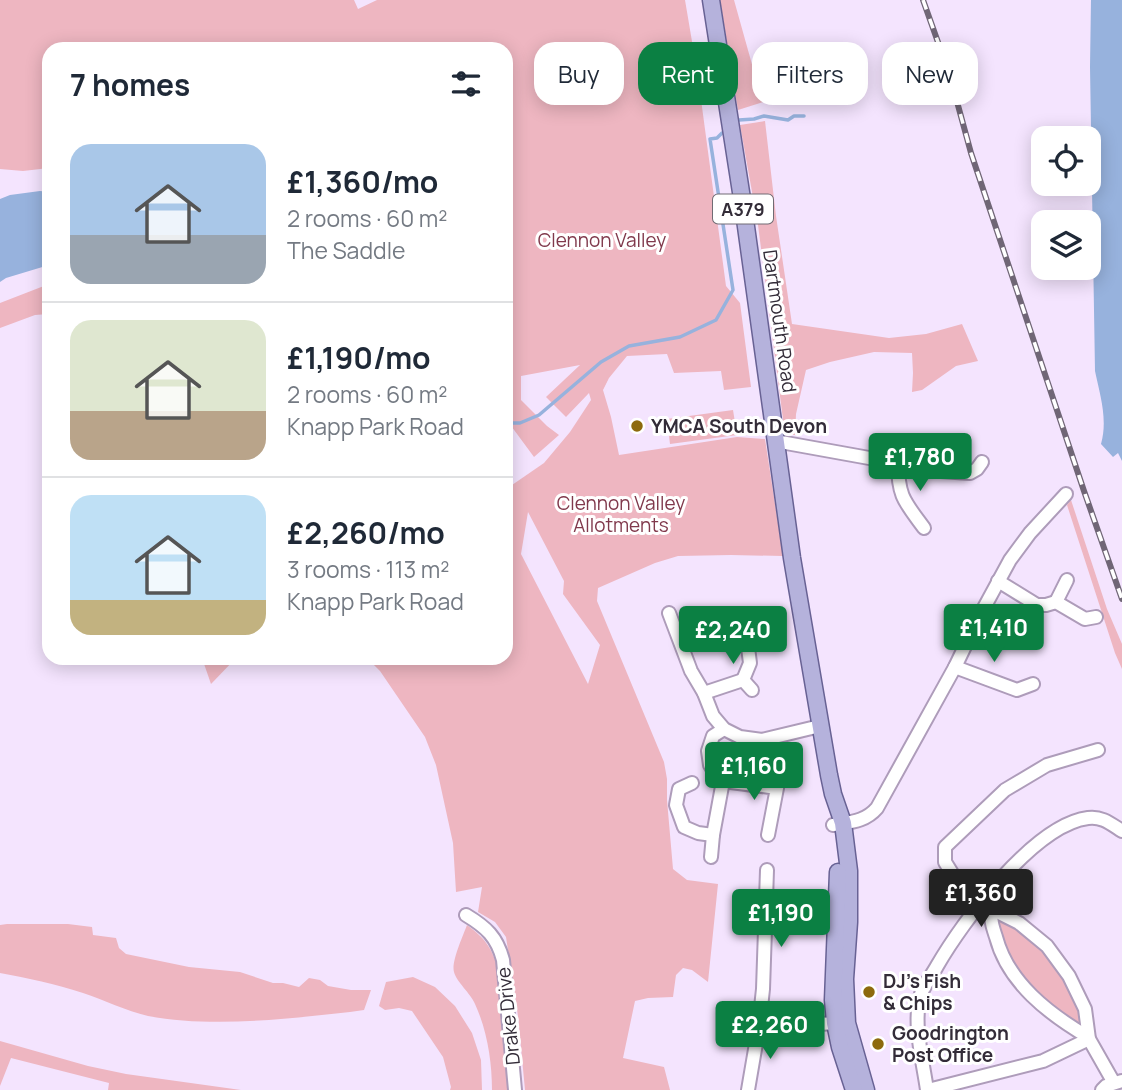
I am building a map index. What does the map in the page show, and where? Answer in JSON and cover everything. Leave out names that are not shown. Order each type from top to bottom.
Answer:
[{"type":"main road","name":"Dartmouth Road","points":[[711,0],[792,558],[850,894],[840,1047],[854,1090]]},
{"type":"main road","name":"Dartmouth Road","points":[[841,1023],[866,1090]]},
{"type":"street","points":[[775,441],[941,471],[970,473],[982,462]]},
{"type":"street","points":[[898,463],[901,495],[925,528]]},
{"type":"street","points":[[838,824],[866,818],[877,808],[956,667],[1010,560],[1030,533],[1066,494]]},
{"type":"street","points":[[998,581],[1037,605],[1046,605],[1056,602],[1067,580]]},
{"type":"street","points":[[1056,602],[1085,619],[1096,617]]},
{"type":"street","points":[[669,613],[691,671],[713,716],[724,729],[740,737],[762,740],[820,726]]},
{"type":"street","points":[[704,693],[747,685],[750,663],[746,625]]},
{"type":"street","points":[[732,643],[747,640]]},
{"type":"street","points":[[956,667],[1017,690],[1033,684]]},
{"type":"street","points":[[724,729],[713,736],[708,751],[710,765],[723,781],[777,788],[768,835]]},
{"type":"street","points":[[1088,1038],[1085,1009],[1069,975],[1047,946],[1019,923],[972,902],[944,862],[944,847],[1005,790],[1047,765],[1098,750]]},
{"type":"street","points":[[711,857],[723,781]]},
{"type":"street","points":[[692,783],[679,789],[676,805],[684,827],[713,835]]},
{"type":"street","points":[[1088,1038],[1043,1061],[928,1090],[918,1008],[922,992],[947,948],[979,904],[1017,862],[1048,836],[1077,821],[1091,818],[1105,820],[1122,831]]},
{"type":"street","points":[[748,1090],[763,989],[767,870]]},
{"type":"street","points":[[992,910],[990,918],[998,946],[1011,972],[1039,1004],[1088,1038],[1118,1082],[1102,1090]]},
{"type":"street","name":"Drake Drive","points":[[466,915],[484,926],[500,947],[515,1090]]},
{"type":"street","points":[[759,1026],[841,1023]]},
{"type":"green space","points":[[0,0],[354,0],[358,9],[377,0],[685,0],[692,42],[638,42],[638,105],[702,105],[726,286],[740,303],[751,387],[724,390],[721,371],[674,373],[667,354],[627,356],[603,390],[619,455],[737,437],[765,439],[783,556],[678,556],[598,588],[597,601],[664,762],[673,869],[687,880],[718,884],[708,982],[692,970],[683,968],[676,975],[673,997],[635,1001],[623,1058],[664,1067],[670,1090],[525,1090],[518,1016],[506,937],[495,922],[478,912],[482,887],[456,892],[453,843],[436,765],[425,737],[374,665],[513,665],[513,484],[544,463],[570,432],[591,400],[589,393],[566,417],[546,397],[580,365],[521,376],[521,400],[559,435],[534,457],[513,428],[513,42],[42,42],[42,169],[23,171],[0,169]],"holes":[[[528,512],[564,581],[563,594],[600,645],[588,684],[521,554]]]},
{"type":"green space","points":[[720,0],[734,0],[752,64],[754,105],[738,110],[738,42],[727,42]]},
{"type":"green space","points":[[765,121],[792,324],[889,338],[926,334],[962,324],[978,361],[956,366],[922,390],[912,392],[912,353],[874,352],[806,370],[796,414],[795,435],[785,435],[758,225],[740,125]]},
{"type":"green space","points":[[42,287],[42,314],[0,328],[0,303]]},
{"type":"green space","points":[[733,410],[737,435],[670,444],[667,419]]},
{"type":"green space","points":[[1071,500],[1107,609],[1122,644],[1122,669],[1067,505]]},
{"type":"green space","points":[[204,665],[229,665],[211,684]]},
{"type":"green space","points":[[999,918],[1027,936],[1052,958],[1066,982],[1084,1028],[1045,1005],[1017,972],[1001,941],[996,919]]},
{"type":"green space","points":[[68,924],[92,927],[93,935],[116,938],[119,948],[126,954],[189,967],[240,972],[273,983],[299,987],[309,978],[320,980],[328,986],[371,990],[364,1010],[350,1012],[223,1022],[148,1016],[73,990],[0,973],[0,925]]},
{"type":"green space","points":[[467,925],[488,945],[499,971],[508,1090],[492,1090],[490,1057],[483,1024],[473,1000],[454,972],[456,956]]},
{"type":"green space","points":[[413,977],[435,987],[455,1006],[472,1033],[481,1060],[482,1090],[450,1090],[443,1057],[412,1011],[399,1008],[385,1010],[379,1006],[386,982]]},
{"type":"green space","points":[[0,1041],[126,1074],[241,1090],[108,1090],[109,1083],[11,1058],[0,1086]]},
{"type":"water","points":[[1091,0],[1122,0],[1122,461],[1118,453],[1113,457],[1101,444],[1103,416],[1095,371],[1094,280],[1101,280],[1101,210],[1092,210],[1092,196],[1101,196],[1101,126],[1091,126]]},
{"type":"water","points":[[42,191],[42,267],[0,282],[0,199],[10,195]]},
{"type":"waterway","points":[[739,120],[764,116],[788,120],[794,116],[804,116]]},
{"type":"waterway","points":[[513,423],[539,415],[601,362],[629,346],[680,337],[716,320],[733,290],[710,139],[717,138],[722,133]]},
{"type":"railway","points":[[923,0],[950,76],[971,153],[1122,599]]},
{"type":"place","name":"YMCA South Devon","points":[[637,426]]},
{"type":"place","name":"DJ's Fish & Chips","points":[[869,992]]},
{"type":"place","name":"Goodrington Post Office","points":[[878,1044]]},
{"type":"park label","name":"Clennon Valley","points":[[602,240]]},
{"type":"park label","name":"Clennon Valley Allotments","points":[[621,514]]}]
